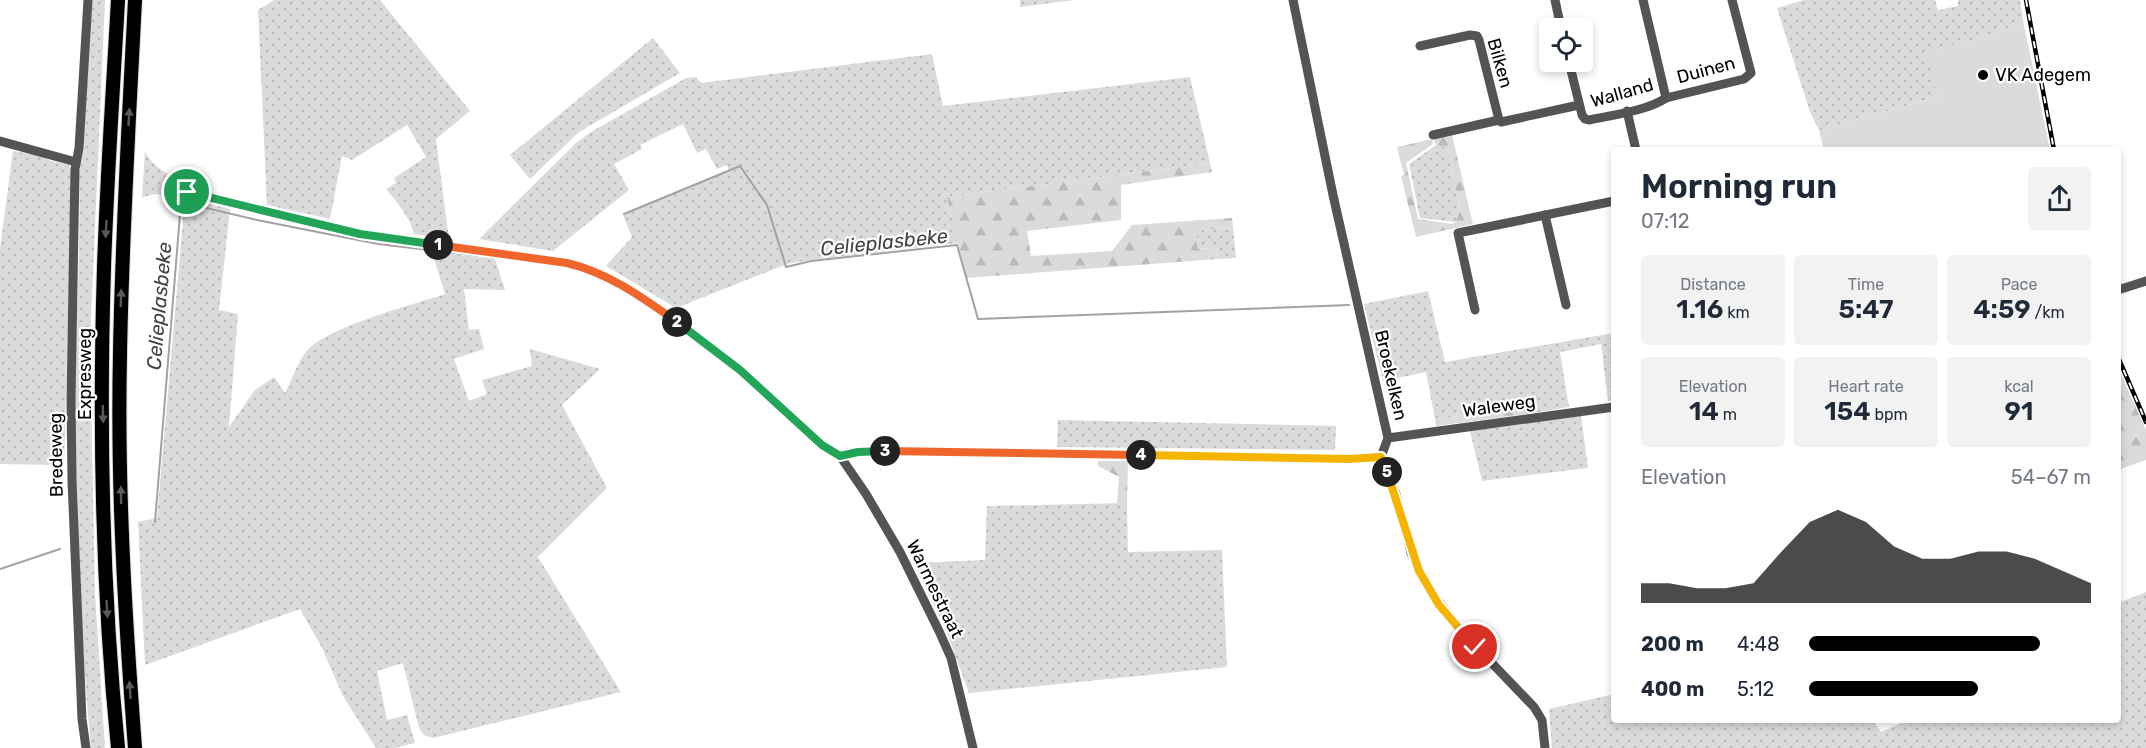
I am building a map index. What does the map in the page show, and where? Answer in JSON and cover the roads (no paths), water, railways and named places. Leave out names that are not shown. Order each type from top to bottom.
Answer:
[{"type":"highway","name":"Expresweg","points":[[118,0],[104,265],[102,355],[106,584],[118,748]]},
{"type":"highway","name":"Expresweg","points":[[135,0],[123,241],[120,355],[123,570],[135,748]]},
{"type":"street","name":"Bredeweg","points":[[86,748],[82,719],[72,457],[71,318],[76,162],[80,148],[88,0]]},
{"type":"street","name":"Broekelken","points":[[1293,0],[1333,195],[1388,438],[1381,457]]},
{"type":"street","points":[[1555,0],[1559,18]]},
{"type":"street","name":"Walland","points":[[1571,72],[1579,105],[1585,119],[1589,120],[1658,103],[1666,98],[1642,0]]},
{"type":"street","name":"Duinen","points":[[1666,98],[1744,79],[1751,73],[1732,0]]},
{"type":"street","name":"Bilken","points":[[1420,46],[1470,35],[1477,36],[1499,120]]},
{"type":"street","points":[[1433,135],[1579,105]]},
{"type":"street","points":[[1627,111],[1635,147]]},
{"type":"street","points":[[0,141],[76,162]]},
{"type":"street","points":[[187,192],[360,234],[567,263],[586,268],[620,284],[676,321],[740,370],[822,445],[840,456],[870,451],[1348,459],[1381,457],[1396,494],[1411,553],[1428,588],[1464,634],[1534,707],[1542,720],[1545,748]]},
{"type":"street","points":[[1475,310],[1458,233],[1611,202]]},
{"type":"street","points":[[1545,215],[1566,305]]},
{"type":"street","points":[[2121,289],[2146,281]]},
{"type":"street","name":"Waleweg","points":[[1388,438],[1611,407]]},
{"type":"street","name":"Warmestraat","points":[[840,456],[866,494],[900,552],[939,631],[951,658],[973,748]]},
{"type":"waterway","name":"Celieplasbeke","points":[[624,214],[740,166],[767,205],[786,267],[811,261],[957,245],[978,319],[1349,305]]},
{"type":"waterway","name":"Celieplasbeke","points":[[155,522],[181,202],[378,244],[522,261]]},
{"type":"waterway","name":"Celieplasbeke","points":[[0,569],[60,549]]},
{"type":"railway","points":[[2026,0],[2053,147]]},
{"type":"railway","points":[[2121,364],[2146,422]]},
{"type":"place","name":"VK Adegem","points":[[1983,75]]}]
